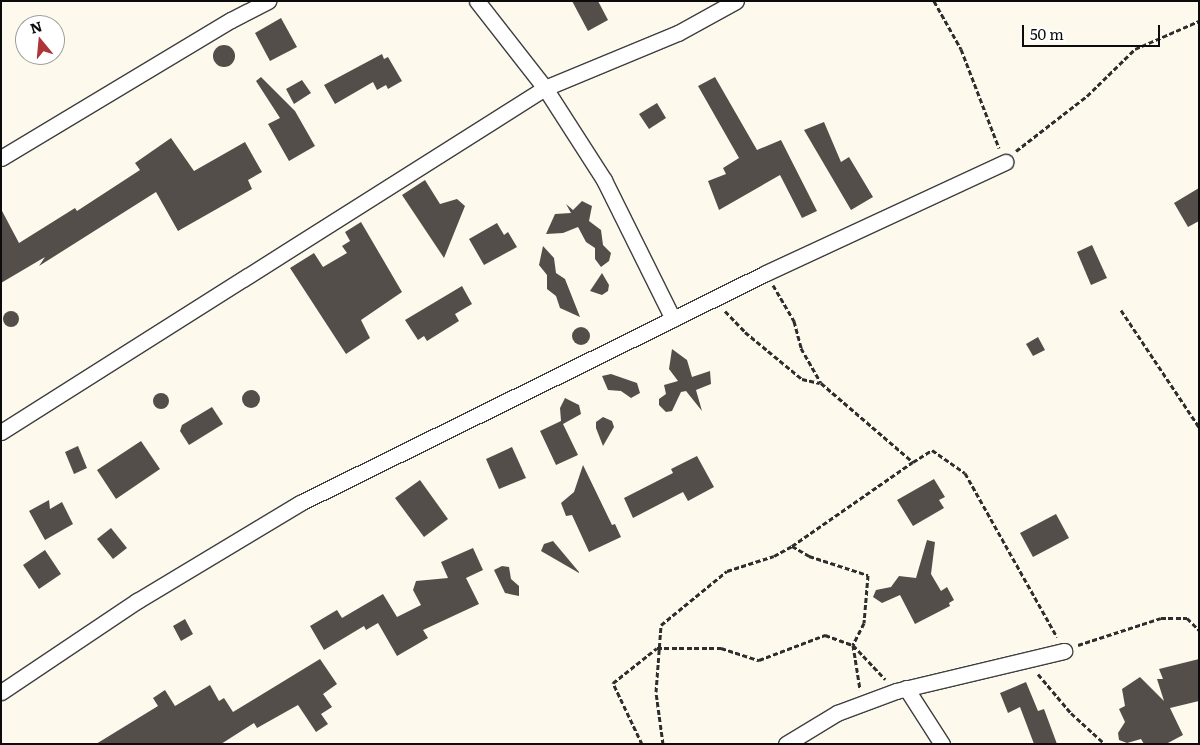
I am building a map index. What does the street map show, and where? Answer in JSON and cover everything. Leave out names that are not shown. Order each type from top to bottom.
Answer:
[{"type":"street","points":[[1,158],[231,20],[268,1]]},
{"type":"street","points":[[477,1],[544,88],[604,180],[673,319]]},
{"type":"street","points":[[1,432],[544,88],[678,33],[736,1]]},
{"type":"street","points":[[1,692],[137,601],[300,503],[766,273],[1005,162]]},
{"type":"street","points":[[786,744],[837,713],[901,690],[1064,651]]},
{"type":"street","points":[[901,690],[942,744]]},
{"type":"path","points":[[934,1],[961,49],[1005,162],[1024,143],[1087,96],[1135,49],[1199,21]]},
{"type":"path","points":[[766,273],[794,321],[801,348],[821,383],[913,462]]},
{"type":"path","points":[[714,299],[745,332],[802,378],[821,383]]},
{"type":"path","points":[[1121,310],[1199,427]]},
{"type":"path","points":[[663,744],[656,692],[657,648],[661,625],[727,570],[774,556],[792,546],[932,450],[965,473],[1064,651],[1116,630],[1161,618],[1187,618],[1199,630]]},
{"type":"path","points":[[792,546],[809,556],[868,575],[864,623],[853,645],[862,704]]},
{"type":"path","points":[[642,744],[613,683],[657,648],[721,648],[759,660],[825,634],[853,645],[901,690]]},
{"type":"path","points":[[1026,661],[1071,713],[1105,744]]},
{"type":"building","points":[[572,1],[598,1],[608,20],[588,31]]},
{"type":"building","points":[[281,18],[297,47],[270,61],[255,33]]},
{"type":"building","points":[[224,45],[232,48],[235,56],[232,64],[224,67],[216,64],[213,56],[216,48]]},
{"type":"building","points":[[382,54],[384,59],[388,57],[402,81],[388,89],[386,85],[377,90],[373,82],[335,104],[324,85]]},
{"type":"building","points":[[261,77],[295,111],[315,146],[289,161],[268,124],[280,118],[256,81]]},
{"type":"building","points":[[715,77],[757,150],[781,140],[817,211],[802,218],[780,175],[719,210],[708,181],[726,174],[723,168],[739,158],[698,86]]},
{"type":"building","points":[[302,80],[311,93],[294,104],[286,89]]},
{"type":"building","points":[[657,103],[666,118],[649,129],[639,114]]},
{"type":"building","points":[[824,122],[841,162],[849,157],[873,197],[851,210],[804,130]]},
{"type":"building","points":[[171,138],[194,171],[245,142],[262,172],[248,180],[252,189],[178,231],[156,192],[39,266],[45,257],[1,283],[1,209],[19,243],[75,208],[77,211],[140,170],[135,163]]},
{"type":"building","points":[[425,180],[440,204],[457,199],[465,206],[444,258],[402,195]]},
{"type":"building","points":[[1199,188],[1199,221],[1188,227],[1174,203]]},
{"type":"building","points":[[582,201],[592,206],[589,221],[601,230],[603,245],[611,253],[609,261],[601,267],[595,259],[595,248],[586,242],[578,227],[563,233],[546,234],[555,214],[571,213],[566,204],[573,210]]},
{"type":"building","points":[[361,222],[402,292],[361,320],[370,338],[346,354],[290,268],[314,253],[323,267],[347,253],[342,246],[350,241],[345,232]]},
{"type":"building","points":[[497,223],[504,235],[508,232],[517,247],[484,265],[469,239]]},
{"type":"building","points":[[1092,245],[1107,278],[1091,285],[1077,252]]},
{"type":"building","points":[[543,246],[554,258],[556,273],[565,279],[580,317],[560,308],[556,296],[547,289],[547,275],[539,265]]},
{"type":"building","points":[[602,273],[609,285],[608,291],[602,295],[590,291]]},
{"type":"building","points":[[462,286],[472,304],[455,314],[459,321],[427,341],[424,336],[418,340],[405,320]]},
{"type":"building","points":[[8,311],[14,311],[19,316],[17,325],[8,327],[3,322],[3,316]]},
{"type":"building","points":[[581,327],[587,330],[590,336],[587,342],[581,345],[575,342],[572,336],[575,330]]},
{"type":"building","points":[[1038,337],[1045,350],[1033,356],[1026,344]]},
{"type":"building","points":[[672,349],[687,360],[692,377],[710,371],[711,384],[696,390],[702,411],[686,391],[681,392],[672,411],[666,412],[659,405],[659,399],[666,394],[664,385],[678,381],[669,369]]},
{"type":"building","points":[[611,374],[637,383],[640,393],[631,398],[621,391],[608,390],[602,376]]},
{"type":"building","points":[[251,390],[257,393],[260,399],[257,405],[251,408],[245,405],[242,399],[245,393]]},
{"type":"building","points":[[161,393],[167,395],[169,401],[167,407],[161,409],[155,407],[153,401],[155,395]]},
{"type":"building","points":[[565,398],[579,405],[581,414],[563,424],[578,455],[556,465],[540,431],[561,421],[560,408]]},
{"type":"building","points":[[212,407],[223,424],[189,445],[180,431],[182,425]]},
{"type":"building","points":[[603,417],[612,421],[614,427],[603,446],[596,428],[596,422]]},
{"type":"building","points":[[141,441],[160,469],[116,499],[97,470]]},
{"type":"building","points":[[78,446],[87,468],[74,474],[65,452]]},
{"type":"building","points":[[512,447],[526,478],[499,489],[486,459]]},
{"type":"building","points":[[697,456],[714,487],[688,501],[683,492],[633,518],[624,498],[673,473],[671,469]]},
{"type":"building","points":[[583,465],[612,525],[615,524],[621,537],[589,552],[572,515],[566,516],[561,503],[574,492]]},
{"type":"building","points":[[934,479],[945,497],[939,500],[944,508],[913,526],[897,500]]},
{"type":"building","points":[[420,480],[448,519],[424,537],[395,498]]},
{"type":"building","points":[[49,500],[50,509],[62,502],[73,524],[45,540],[29,511]]},
{"type":"building","points":[[1056,514],[1069,538],[1033,557],[1020,533]]},
{"type":"building","points":[[111,528],[127,548],[113,559],[97,539]]},
{"type":"building","points":[[927,540],[935,542],[931,574],[941,591],[947,587],[954,600],[949,603],[950,606],[915,624],[900,595],[882,603],[873,597],[876,590],[891,587],[899,576],[916,578]]},
{"type":"building","points":[[553,541],[579,573],[541,551],[544,544]]},
{"type":"building","points":[[473,548],[483,570],[466,578],[479,604],[423,630],[428,638],[397,656],[378,623],[366,630],[364,626],[324,650],[310,626],[337,610],[342,618],[383,594],[397,617],[421,605],[413,590],[416,581],[448,578],[441,562]]},
{"type":"building","points":[[45,550],[61,574],[39,589],[23,565]]},
{"type":"building","points":[[502,566],[509,567],[511,579],[519,586],[519,596],[505,593],[494,570]]},
{"type":"building","points":[[185,619],[193,634],[181,641],[173,626]]},
{"type":"building","points":[[320,659],[337,684],[323,694],[332,707],[321,714],[328,724],[316,732],[298,705],[257,728],[254,723],[221,744],[96,744],[158,706],[153,698],[165,690],[175,706],[210,685],[219,701],[224,698],[233,712]]},
{"type":"building","points":[[1199,659],[1199,701],[1170,708],[1183,735],[1166,744],[1144,744],[1141,739],[1127,743],[1119,740],[1118,733],[1125,722],[1119,709],[1125,706],[1122,689],[1140,677],[1164,701],[1157,679],[1163,679],[1159,669]]},
{"type":"building","points":[[1026,682],[1038,711],[1044,709],[1057,744],[1034,744],[1020,707],[1008,713],[1000,693]]}]
